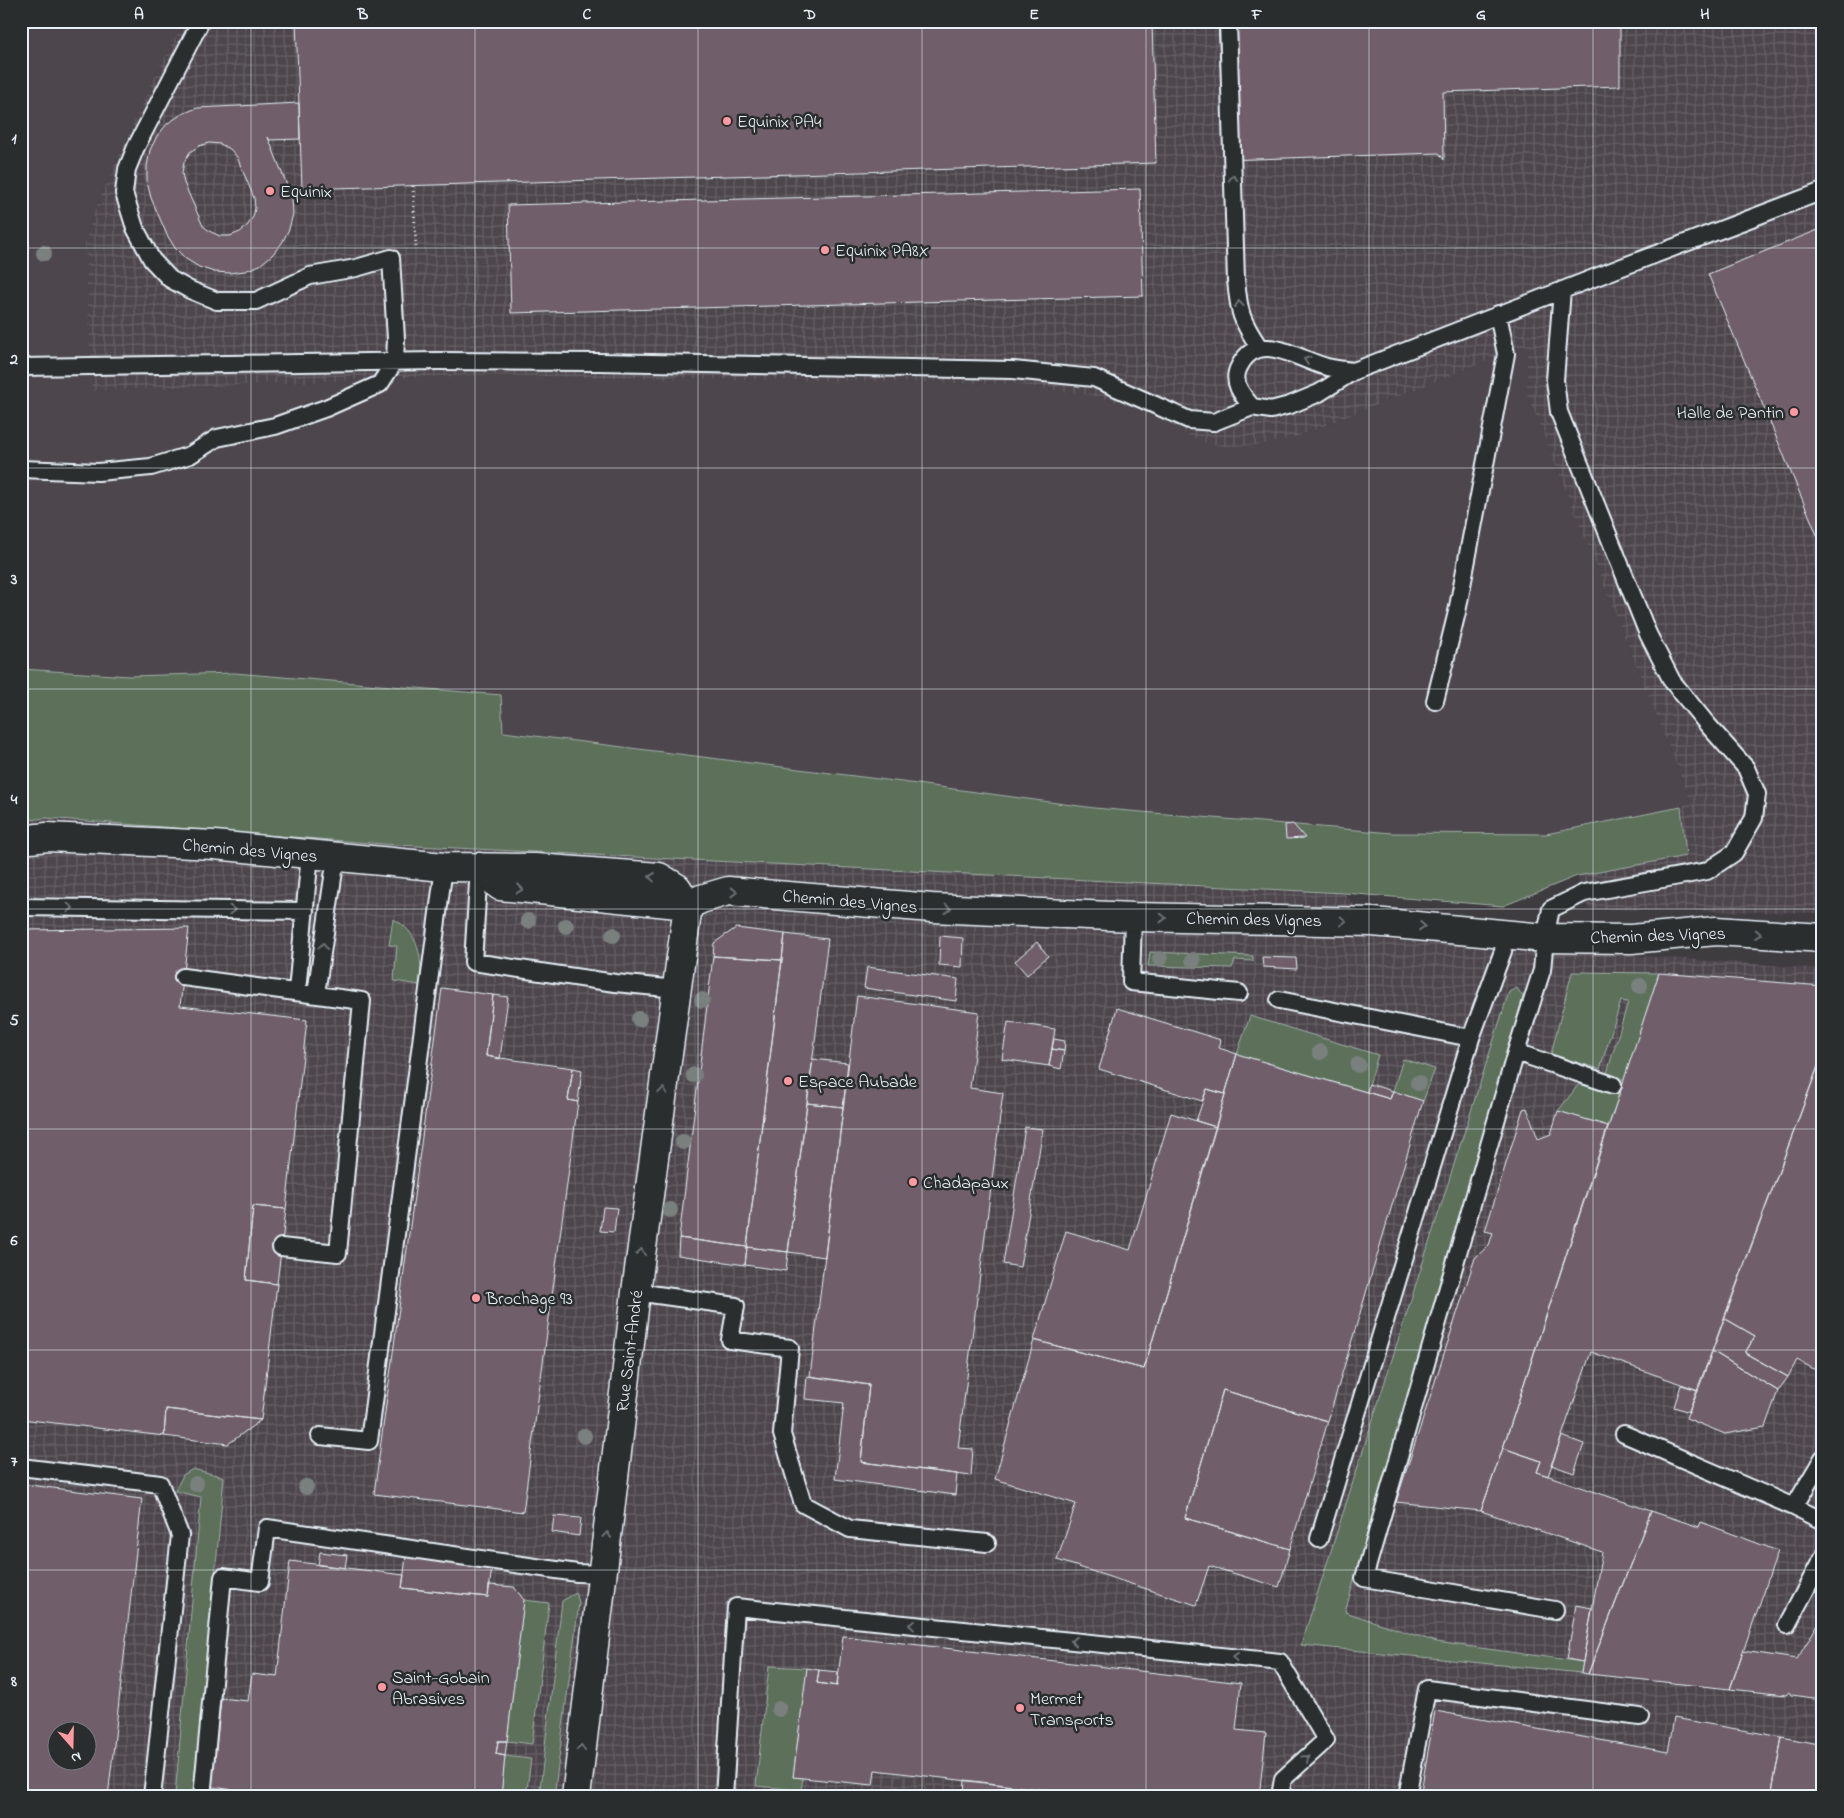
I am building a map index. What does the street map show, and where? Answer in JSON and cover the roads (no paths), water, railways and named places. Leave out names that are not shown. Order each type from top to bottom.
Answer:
[{"type":"street","name":"Chemin des Vignes","points":[[21,840],[47,837],[214,845],[444,867],[479,867],[500,886],[688,905],[701,899],[728,892],[932,908],[1133,917],[1373,922],[1545,938],[1631,940],[1716,931],[1823,938]]},
{"type":"street","name":"Rue Saint-André","points":[[576,1797],[636,1292],[688,905]]},
{"type":"lane","points":[[21,469],[98,472],[151,467],[190,455],[217,438],[275,426],[326,408],[380,384],[395,361],[396,339],[391,258],[356,268],[310,276],[256,301],[217,301],[170,279],[152,260],[135,228],[124,193],[127,169],[140,139],[201,21]]},
{"type":"lane","points":[[1228,21],[1236,280],[1239,311],[1244,326],[1259,348]]},
{"type":"lane","points":[[21,367],[395,361],[598,362],[1013,370],[1094,378],[1189,420],[1214,422],[1252,407],[1271,410],[1290,405],[1319,393],[1354,371],[1498,314],[1823,191]]},
{"type":"lane","points":[[1555,1610],[1364,1578],[1516,1052],[1542,970],[1545,938],[1551,909],[1584,893],[1708,870],[1734,852],[1754,818],[1757,794],[1746,768],[1672,681],[1648,634],[1560,412],[1555,380],[1562,290]]},
{"type":"lane","points":[[1435,701],[1457,612],[1506,354],[1498,314]]},
{"type":"lane","points":[[1252,407],[1239,391],[1235,374],[1243,358],[1259,348],[1278,349],[1327,367],[1354,371]]},
{"type":"lane","points":[[297,991],[305,911],[323,856]]},
{"type":"lane","points":[[316,994],[323,856]]},
{"type":"lane","points":[[320,1436],[369,1441],[444,867]]},
{"type":"lane","points":[[479,867],[473,962],[615,983],[677,989]]},
{"type":"lane","points":[[21,907],[305,911]]},
{"type":"lane","points":[[1133,917],[1131,982],[1239,994]]},
{"type":"lane","points":[[1319,1540],[1471,1038],[1503,951],[1506,934]]},
{"type":"lane","points":[[183,977],[362,1001],[338,1253],[281,1247]]},
{"type":"lane","points":[[1279,1000],[1471,1038]]},
{"type":"lane","points":[[1516,1052],[1613,1085]]},
{"type":"lane","points":[[636,1292],[736,1306],[730,1340],[790,1348],[782,1434],[803,1504],[850,1529],[987,1543]]},
{"type":"lane","points":[[1624,1434],[1823,1521]]},
{"type":"lane","points":[[1794,1507],[1823,1458]]},
{"type":"lane","points":[[21,1467],[160,1484],[180,1535],[152,1797]]},
{"type":"lane","points":[[202,1797],[223,1577],[260,1582],[267,1528],[602,1574]]},
{"type":"lane","points":[[1788,1625],[1823,1557]]},
{"type":"lane","points":[[724,1797],[736,1607],[1280,1662],[1326,1740],[1283,1779],[1280,1797]]},
{"type":"lane","points":[[1407,1797],[1427,1689],[1640,1717]]},
{"type":"place","name":"Equinix PA4","points":[[727,121]]},
{"type":"place","name":"Equinix","points":[[270,191]]},
{"type":"place","name":"Equinix PA8X","points":[[825,250]]},
{"type":"place","name":"Halle de Pantin","points":[[1794,412]]},
{"type":"place","name":"Espace Aubade","points":[[788,1081]]},
{"type":"place","name":"Chadapaux","points":[[913,1182]]},
{"type":"place","name":"Brochage 93","points":[[476,1298]]},
{"type":"place","name":"Saint-Gobain Abrasives","points":[[382,1687]]},
{"type":"place","name":"Mermet Transports","points":[[1020,1708]]}]
